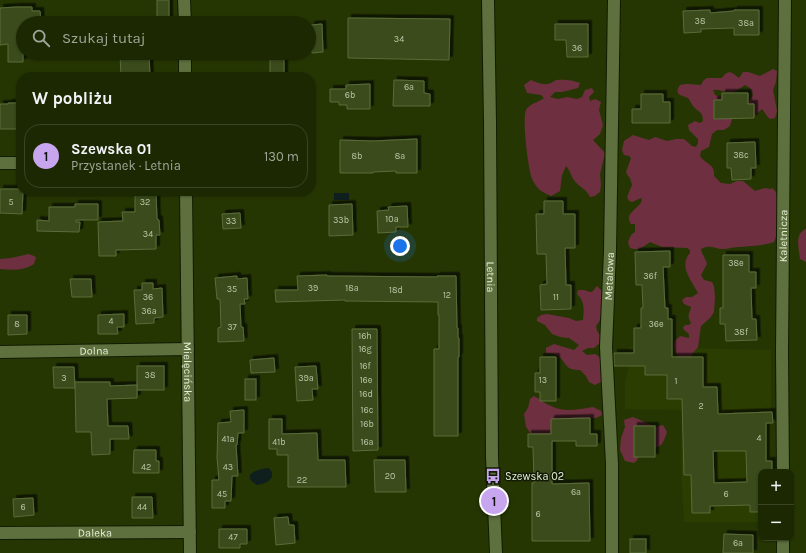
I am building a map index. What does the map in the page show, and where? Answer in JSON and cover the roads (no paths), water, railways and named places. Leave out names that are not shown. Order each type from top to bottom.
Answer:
[{"type":"street","points":[[184,0],[185,16]]},
{"type":"street","name":"Letnia","points":[[488,0],[492,457],[496,553]]},
{"type":"street","name":"Metalowa","points":[[612,553],[612,464],[606,348],[610,251],[614,0]]},
{"type":"street","name":"Kaletnicza","points":[[783,469],[782,344],[785,0]]},
{"type":"street","points":[[185,60],[185,72]]},
{"type":"street","points":[[0,163],[16,163]]},
{"type":"street","name":"Mielęcińska","points":[[186,196],[190,553]]},
{"type":"street","name":"Dolna","points":[[0,352],[188,349]]},
{"type":"street","name":"Daleka","points":[[0,533],[190,532]]},
{"type":"street","points":[[783,541],[783,553]]},
{"type":"place","name":"Szewska 02","points":[[493,476]]},
{"type":"place","name":"Szewska 01","points":[[494,501]]}]
